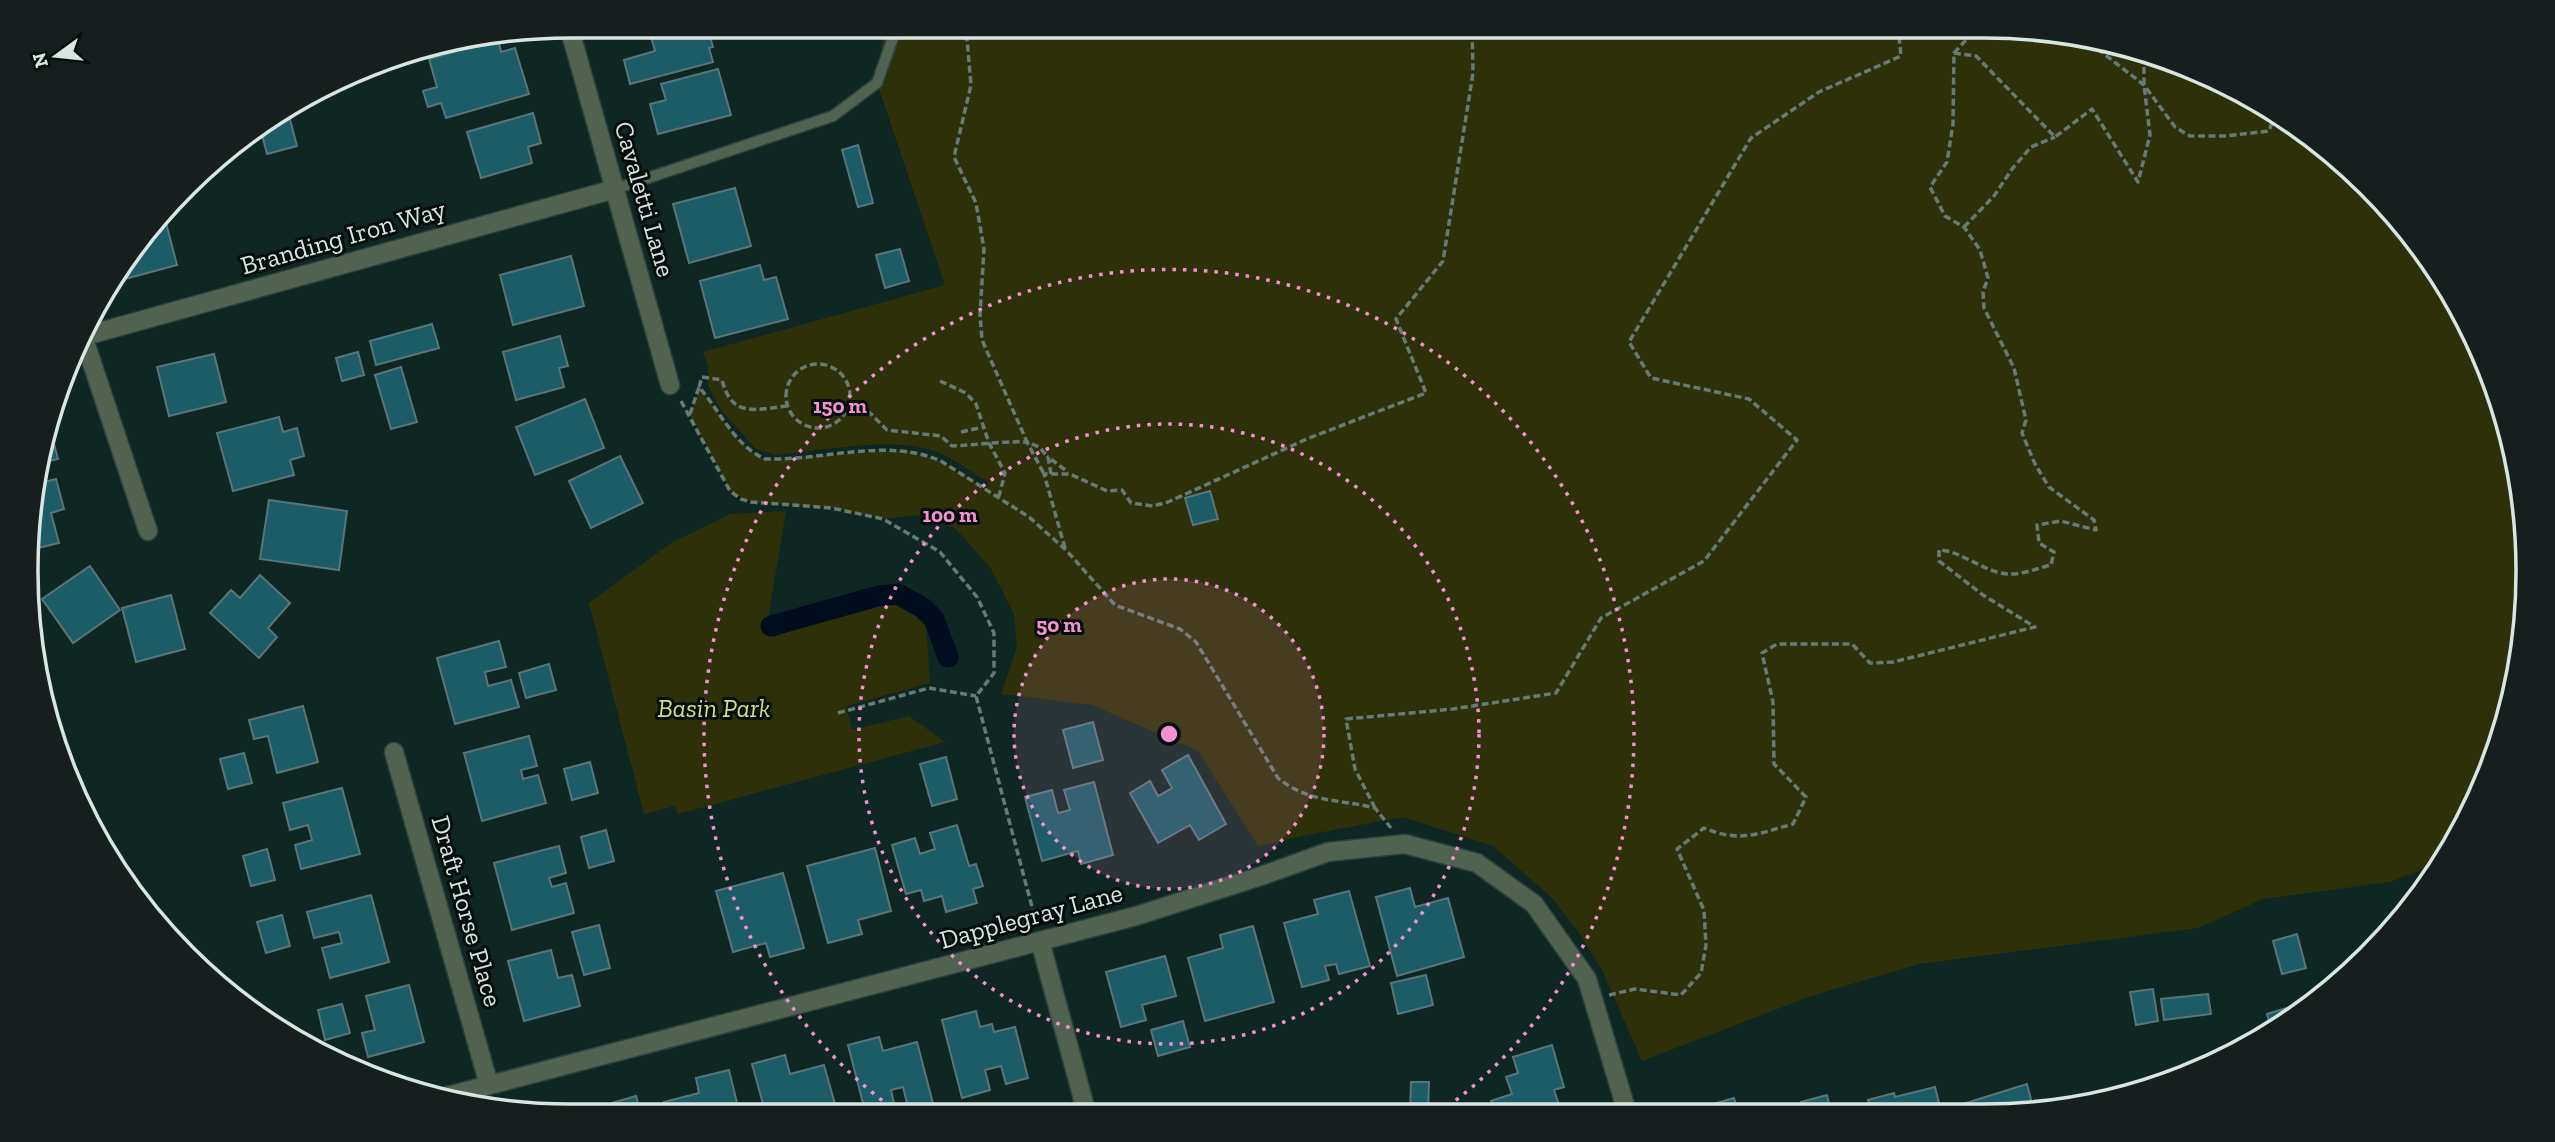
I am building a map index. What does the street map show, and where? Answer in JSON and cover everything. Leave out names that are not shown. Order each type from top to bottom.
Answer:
[{"type":"street","name":"Cavaletti Lane","points":[[572,38],[670,385]]},
{"type":"street","name":"Branding Iron Way","points":[[93,336],[615,189]]},
{"type":"street","points":[[88,347],[148,531]]},
{"type":"street","name":"Draft Horse Place","points":[[394,752],[489,1085]]},
{"type":"street","name":"Dapplegray Lane","points":[[463,1092],[1040,942],[1148,912],[1328,852],[1405,844],[1476,863],[1534,904],[1587,979],[1592,998]]},
{"type":"street","points":[[1040,942],[1084,1104]]},
{"type":"street","points":[[1592,998],[1625,1104]]},
{"type":"lane","points":[[615,189],[833,116],[877,83],[893,38]]},
{"type":"path","points":[[967,38],[971,85],[954,158],[976,203],[984,249],[980,314],[982,340],[1044,474],[1066,550]]},
{"type":"path","points":[[846,411],[869,412],[887,430],[941,436],[952,446],[1027,442],[1039,447],[1070,474],[1107,491],[1122,490],[1131,503],[1153,506],[1168,502],[1309,438],[1426,393],[1396,319],[1443,261],[1473,74],[1472,38]]},
{"type":"path","points":[[1405,844],[1375,808],[1356,769],[1346,719],[1452,709],[1556,693],[1601,618],[1704,561],[1797,440],[1749,399],[1651,378],[1629,342],[1751,138],[1819,92],[1901,56],[1899,38]]},
{"type":"path","points":[[1592,998],[1635,989],[1681,995],[1702,973],[1706,946],[1704,910],[1677,849],[1704,828],[1724,836],[1748,836],[1793,824],[1806,797],[1774,764],[1773,702],[1762,653],[1777,643],[1852,644],[1870,663],[1893,662],[2035,627],[1983,595],[1939,561],[1939,550],[2008,574],[2052,565],[2054,552],[2039,543],[2037,525],[2061,521],[2096,530],[2094,520],[2049,487],[2035,464],[2022,433],[2026,419],[2014,368],[1984,308],[1983,292],[1988,278],[1979,250],[1964,227],[1945,216],[1930,187],[1947,162],[1953,124],[1954,53],[1968,38]]},
{"type":"path","points":[[2102,52],[2144,85],[2175,127],[2190,136],[2227,136],[2269,131],[2272,123]]},
{"type":"path","points":[[1954,53],[1976,57],[2055,137]]},
{"type":"path","points":[[1964,227],[1994,196],[2031,147],[2055,137],[2092,109],[2138,182],[2150,135],[2144,64]]},
{"type":"path","points":[[821,364],[836,370],[846,381],[850,396],[846,411],[829,426],[814,428],[801,422],[788,406],[787,392],[792,379],[808,366],[821,364]]},
{"type":"path","points":[[690,414],[702,377],[722,380],[725,393],[735,406],[748,409],[788,406]]},
{"type":"path","points":[[940,381],[966,393],[976,404],[989,443],[1005,473],[999,496]]},
{"type":"path","points":[[670,385],[690,414],[730,491],[741,499],[832,508],[883,519],[940,552],[977,597],[994,633],[994,673],[976,696]]},
{"type":"path","points":[[699,387],[710,400],[716,414],[752,453],[765,459],[907,450],[941,461],[999,496],[1029,517],[1066,550],[1115,605],[1180,629],[1196,642],[1278,778],[1290,788],[1308,796],[1375,808]]},
{"type":"path","points":[[961,432],[984,428]]},
{"type":"path","points":[[1048,457],[1051,474]]},
{"type":"path","points":[[1044,474],[1070,474]]},
{"type":"path","points":[[838,713],[929,688],[976,696]]},
{"type":"path","points":[[976,696],[1040,942]]},
{"type":"green space","points":[[883,38],[1984,38],[2054,43],[2088,49],[2155,67],[2220,93],[2280,128],[2308,149],[2361,194],[2384,220],[2427,275],[2445,305],[2462,335],[2488,400],[2512,501],[2515,606],[2512,641],[2498,709],[2476,775],[2462,807],[2426,868],[2390,882],[2263,899],[2198,928],[1919,964],[1811,996],[1642,1061],[1602,970],[1577,930],[1551,897],[1493,846],[1403,817],[1258,846],[1198,751],[1092,705],[1001,694],[1017,647],[1014,614],[990,567],[956,529],[921,515],[883,519],[832,508],[751,502],[730,491],[690,414],[699,387],[736,436],[754,453],[765,459],[907,450],[941,461],[988,489],[988,482],[948,457],[924,448],[882,444],[775,455],[755,448],[720,409],[708,385],[708,366],[703,352],[945,285],[877,83]]},
{"type":"green space","name":"Basin Park","points":[[786,511],[766,630],[775,637],[872,607],[896,605],[909,610],[926,627],[930,683],[846,706],[852,730],[909,716],[945,742],[678,814],[675,806],[644,814],[589,603],[671,543],[730,514]]},
{"type":"building","points":[[651,38],[710,38],[713,47],[709,48],[713,62],[630,84],[624,60],[655,51]]},
{"type":"building","points":[[499,43],[501,52],[515,48],[529,94],[446,118],[441,103],[428,107],[423,91],[437,87],[429,59]]},
{"type":"building","points":[[718,69],[731,115],[658,134],[650,104],[666,100],[661,84]]},
{"type":"building","points":[[533,113],[541,143],[528,147],[532,163],[481,178],[467,132]]},
{"type":"building","points":[[290,119],[297,146],[267,154],[263,137]]},
{"type":"building","points":[[858,145],[873,203],[858,207],[842,150]]},
{"type":"building","points":[[735,188],[751,246],[689,263],[673,204]]},
{"type":"building","points":[[167,225],[177,265],[126,279]]},
{"type":"building","points":[[900,249],[909,281],[885,288],[876,255]]},
{"type":"building","points":[[571,256],[584,306],[513,325],[500,275]]},
{"type":"building","points":[[760,265],[764,280],[776,277],[788,319],[715,338],[700,281]]},
{"type":"building","points":[[432,324],[439,348],[376,365],[370,341]]},
{"type":"building","points":[[560,336],[568,366],[559,368],[564,387],[516,400],[503,352]]},
{"type":"building","points":[[358,352],[364,375],[342,381],[336,358]]},
{"type":"building","points":[[214,354],[226,402],[169,416],[157,367]]},
{"type":"building","points":[[401,367],[417,422],[391,429],[375,375]]},
{"type":"building","points":[[585,399],[604,448],[535,475],[516,427]]},
{"type":"building","points":[[279,417],[283,432],[297,428],[304,456],[290,460],[294,475],[233,491],[217,433]]},
{"type":"building","points":[[54,445],[58,459],[50,461]]},
{"type":"building","points":[[620,456],[643,503],[591,528],[569,481]]},
{"type":"building","points":[[56,479],[64,509],[51,513],[59,543],[39,548],[43,501],[46,481]]},
{"type":"building","points":[[1210,491],[1218,519],[1193,525],[1185,498]]},
{"type":"building","points":[[269,500],[347,511],[339,570],[260,559]]},
{"type":"building","points":[[90,566],[120,610],[73,643],[42,599]]},
{"type":"building","points":[[260,575],[290,603],[268,628],[277,637],[259,658],[210,613],[231,590],[240,598]]},
{"type":"building","points":[[171,595],[185,649],[136,662],[122,608]]},
{"type":"building","points":[[499,641],[506,667],[485,672],[488,686],[511,680],[519,707],[455,724],[437,658]]},
{"type":"building","points":[[549,664],[556,690],[526,698],[519,673]]},
{"type":"building","points":[[303,706],[318,762],[277,773],[268,736],[254,739],[249,720]]},
{"type":"building","points":[[1093,722],[1103,760],[1073,768],[1063,730]]},
{"type":"building","points":[[529,736],[537,766],[521,770],[523,779],[538,775],[546,803],[482,821],[464,753]]},
{"type":"building","points":[[244,753],[252,783],[228,789],[220,759]]},
{"type":"building","points":[[1188,755],[1226,824],[1199,840],[1190,825],[1158,843],[1130,793],[1150,781],[1158,796],[1172,788],[1162,770]]},
{"type":"building","points":[[946,757],[957,799],[932,806],[920,764]]},
{"type":"building","points":[[590,762],[598,793],[572,800],[564,769]]},
{"type":"building","points":[[1094,782],[1113,855],[1081,864],[1078,851],[1042,861],[1025,797],[1052,790],[1058,813],[1070,810],[1064,790]]},
{"type":"building","points":[[342,788],[360,854],[301,869],[295,845],[312,840],[308,825],[290,830],[283,803]]},
{"type":"building","points":[[957,825],[969,866],[976,864],[983,886],[973,889],[977,903],[946,912],[942,896],[924,901],[921,890],[906,894],[892,845],[915,838],[920,854],[935,849],[930,833]]},
{"type":"building","points":[[606,830],[614,861],[589,868],[581,837]]},
{"type":"building","points":[[559,846],[566,873],[549,878],[552,887],[566,883],[574,913],[512,930],[494,863]]},
{"type":"building","points":[[875,848],[891,911],[858,920],[862,934],[828,943],[807,866]]},
{"type":"building","points":[[267,849],[275,880],[251,886],[243,856]]},
{"type":"building","points":[[783,873],[804,948],[770,957],[766,943],[733,952],[716,891]]},
{"type":"building","points":[[1410,888],[1415,907],[1448,898],[1464,957],[1397,976],[1376,897]]},
{"type":"building","points":[[1349,891],[1370,966],[1339,974],[1336,964],[1325,966],[1329,980],[1302,987],[1284,923],[1318,914],[1314,900]]},
{"type":"building","points":[[371,895],[389,962],[330,978],[322,948],[342,943],[339,932],[314,938],[307,912]]},
{"type":"building","points":[[282,915],[290,946],[266,953],[257,922]]},
{"type":"building","points":[[599,925],[610,968],[584,975],[572,932]]},
{"type":"building","points":[[1253,926],[1274,1002],[1205,1021],[1188,958],[1223,948],[1220,935]]},
{"type":"building","points":[[2297,934],[2306,968],[2282,974],[2273,941]]},
{"type":"building","points":[[551,950],[558,978],[572,975],[580,1006],[524,1021],[508,961]]},
{"type":"building","points":[[1165,956],[1176,996],[1142,1005],[1146,1020],[1121,1027],[1106,972]]},
{"type":"building","points":[[1426,975],[1433,1005],[1398,1014],[1391,983]]},
{"type":"building","points":[[409,985],[424,1042],[368,1057],[362,1033],[375,1030],[366,996]]},
{"type":"building","points":[[2153,989],[2158,1021],[2136,1025],[2130,992]]},
{"type":"building","points":[[2208,994],[2211,1014],[2164,1020],[2161,999]]},
{"type":"building","points":[[342,1004],[350,1033],[325,1040],[318,1010]]},
{"type":"building","points":[[2289,1007],[2269,1021],[2267,1014]]},
{"type":"building","points":[[976,1011],[980,1027],[992,1024],[994,1032],[1015,1027],[1028,1078],[1006,1084],[1001,1066],[985,1070],[990,1090],[962,1098],[942,1020]]},
{"type":"building","points":[[1183,1021],[1190,1047],[1158,1056],[1151,1030]]},
{"type":"building","points":[[879,1037],[883,1051],[917,1042],[933,1104],[907,1104],[903,1087],[891,1090],[894,1104],[863,1104],[848,1045]]},
{"type":"building","points":[[1552,1045],[1564,1087],[1554,1090],[1559,1104],[1492,1104],[1491,1101],[1512,1094],[1506,1077],[1518,1073],[1513,1057]]},
{"type":"building","points":[[785,1055],[790,1074],[824,1065],[835,1104],[763,1104],[752,1064]]},
{"type":"building","points":[[729,1070],[737,1104],[665,1104],[699,1093],[696,1078]]},
{"type":"building","points":[[1411,1082],[1429,1082],[1428,1104],[1410,1104]]},
{"type":"building","points":[[2027,1084],[2031,1101],[1984,1104],[1963,1104]]},
{"type":"building","points":[[1935,1087],[1939,1104],[1869,1104],[1868,1100],[1894,1093],[1895,1097]]},
{"type":"building","points":[[1827,1095],[1829,1104],[1801,1104]]},
{"type":"building","points":[[636,1096],[638,1104],[608,1104]]},
{"type":"building","points":[[1734,1098],[1736,1104],[1713,1104]]},
{"type":"waterway","points":[[771,626],[878,596],[898,594],[923,608],[934,619],[948,657]]}]
